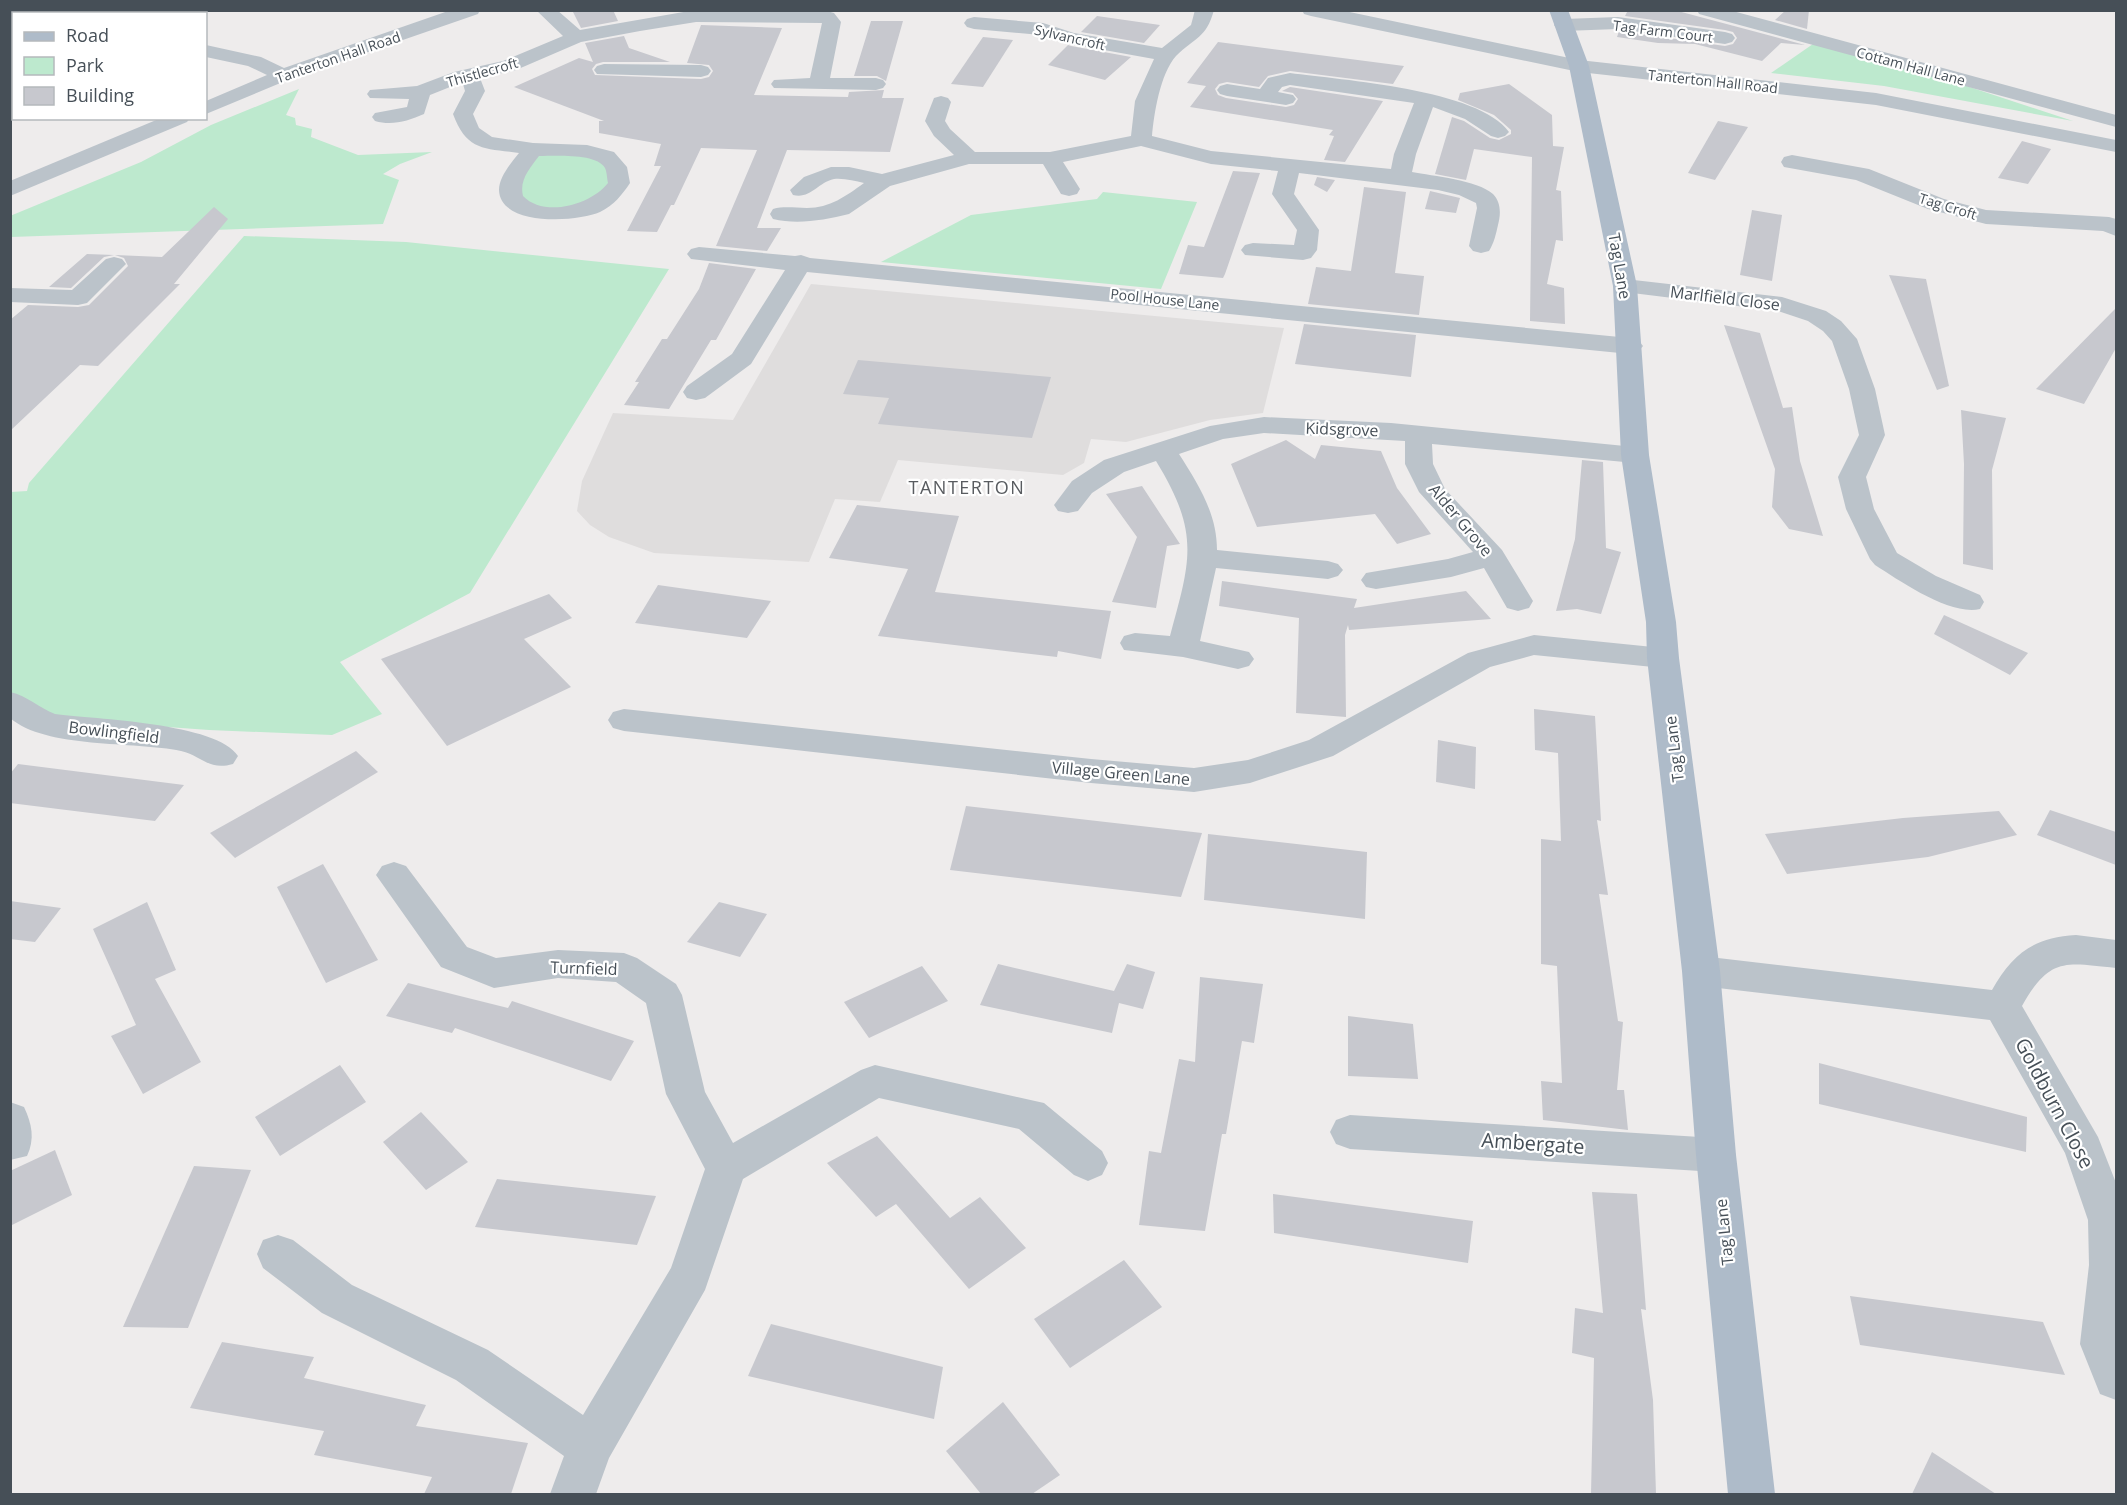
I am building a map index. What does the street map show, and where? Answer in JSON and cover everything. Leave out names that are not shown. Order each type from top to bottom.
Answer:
[{"type":"main road","name":"Tag Lane","points":[[1561,18],[1579,66],[1625,286],[1635,455],[1661,622],[1663,658],[1701,971],[1716,1155],[1752,1494]]},
{"type":"street","name":"Tanterton Hall Road","points":[[207,108],[283,75],[471,10]]},
{"type":"street","points":[[545,10],[576,37]]},
{"type":"street","points":[[1141,140],[1145,101],[1166,55],[1200,27],[1205,10]]},
{"type":"street","name":"Tanterton Hall Road","points":[[1311,10],[1579,66],[1876,99],[2116,146]]},
{"type":"street","name":"Cottam Hall Lane","points":[[1706,10],[2116,121]]},
{"type":"street","name":"Thistlecroft","points":[[377,94],[420,92],[461,76],[509,66],[576,37],[640,25],[696,16],[834,14],[819,84]]},
{"type":"street","name":"Tag Farm Court","points":[[1561,18],[1664,28],[1725,38]]},
{"type":"street","name":"Sylvancroft","points":[[974,23],[1043,29],[1071,38],[1166,55]]},
{"type":"street","points":[[640,25],[642,56]]},
{"type":"street","points":[[207,51],[254,62],[283,75]]},
{"type":"street","points":[[604,70],[642,56],[701,70]]},
{"type":"street","points":[[461,76],[472,81],[475,91],[463,114],[470,131],[486,141],[533,149],[587,151],[606,157],[616,166],[620,183],[607,198],[586,209],[567,213],[528,209],[516,204],[511,198],[510,189],[513,178],[533,149]]},
{"type":"street","points":[[1265,96],[1275,82],[1290,79],[1426,99],[1452,104],[1473,112],[1498,132]]},
{"type":"street","points":[[781,84],[876,84]]},
{"type":"street","points":[[1227,90],[1302,101]]},
{"type":"street","points":[[382,117],[402,116],[417,110],[420,92]]},
{"type":"street","points":[[1400,178],[1405,154],[1426,99]]},
{"type":"street","points":[[941,102],[935,121],[940,132],[969,158]]},
{"type":"street","points":[[10,189],[175,120]]},
{"type":"street","points":[[781,214],[810,215],[841,209],[882,181],[969,158],[1050,158],[1141,140],[1218,159],[1400,178],[1466,188],[1484,197],[1488,203],[1489,210],[1481,246]]},
{"type":"street","points":[[1050,158],[1069,189]]},
{"type":"street","name":"Tag Croft","points":[[1792,162],[1861,174],[1936,204],[1986,217],[2113,226],[2116,200]]},
{"type":"street","points":[[1253,250],[1303,254],[1305,250],[1308,230],[1282,194],[1290,166]]},
{"type":"street","points":[[801,190],[817,176],[827,173],[839,172],[882,181]]},
{"type":"street","name":"Pool House Lane","points":[[699,254],[801,262],[1630,346]]},
{"type":"street","points":[[696,392],[742,359],[801,262]]},
{"type":"street","points":[[10,295],[78,298],[114,264]]},
{"type":"street","name":"Marlfield Close","points":[[1625,286],[1782,304],[1817,316],[1832,326],[1844,339],[1864,400],[1872,435],[1852,477],[1860,509],[1885,559],[1925,583],[1969,602]]},
{"type":"street","name":"Kidsgrove","points":[[1068,505],[1082,487],[1114,466],[1219,432],[1264,425],[1391,431],[1635,455]]},
{"type":"street","name":"Alder Grove","points":[[1418,435],[1419,464],[1433,492],[1492,556],[1518,601]]},
{"type":"street","points":[[1163,450],[1196,507],[1202,533],[1203,558],[1184,647]]},
{"type":"street","points":[[1376,580],[1451,568],[1492,556]]},
{"type":"street","points":[[1203,558],[1328,570]]},
{"type":"street","points":[[1135,643],[1184,647],[1238,659]]},
{"type":"street","name":"Village Green Lane","points":[[624,720],[1080,770],[1194,780],[1250,771],[1322,748],[1479,660],[1534,645],[1663,658]]},
{"type":"street","name":"Bowlingfield","points":[[10,703],[15,704],[30,717],[51,725],[189,741],[221,756]]},
{"type":"street","name":"Turnfield","points":[[394,875],[454,957],[494,973],[558,964],[624,968],[663,994],[686,1094],[726,1168]]},
{"type":"street","points":[[1701,971],[2002,1006],[2014,984],[2037,959],[2062,949],[2083,948],[2116,954]]},
{"type":"street","name":"Goldburn Close","points":[[2002,1006],[2084,1149],[2109,1220],[2110,1265],[2102,1344],[2116,1379]]},
{"type":"street","points":[[573,1494],[590,1447],[690,1276],[726,1168],[875,1081],[1030,1115],[1088,1163]]},
{"type":"street","name":"Ambergate","points":[[1350,1132],[1716,1155]]},
{"type":"street","points":[[278,1254],[337,1299],[472,1365],[590,1447]]},
{"type":"shaded area","points":[[811,284],[1284,328],[1263,413],[1210,420],[1126,442],[1091,439],[1084,463],[1063,475],[898,460],[880,502],[835,499],[809,562],[654,553],[609,537],[590,525],[577,511],[582,481],[613,413],[733,420]]},
{"type":"green space","points":[[1813,44],[1927,73],[2073,121],[1884,86],[1771,73]]},
{"type":"green space","points":[[299,89],[286,115],[295,118],[296,125],[312,129],[311,137],[358,155],[432,152],[400,164],[383,174],[399,180],[383,224],[11,237],[10,216],[141,162],[211,125]]},
{"type":"green space","points":[[533,149],[587,151],[619,172],[586,209],[528,209],[512,178]]},
{"type":"green space","points":[[1103,192],[1197,202],[1161,289],[881,262],[971,215],[1097,199]]},
{"type":"green space","points":[[244,236],[406,242],[669,269],[470,593],[340,662],[382,714],[332,735],[209,730],[56,719],[11,700],[11,492],[27,491],[29,483]]},
{"type":"building","points":[[572,10],[613,10],[618,21],[581,28]]},
{"type":"building","points":[[1628,10],[1674,10],[1805,45],[1781,43],[1762,61],[1695,44],[1658,43],[1617,37],[1619,31],[1725,46],[1733,44],[1737,38],[1733,32],[1725,30],[1625,16]]},
{"type":"building","points":[[1786,10],[1809,10],[1807,29],[1775,20]]},
{"type":"building","points":[[1097,16],[1160,25],[1144,43],[1081,32]]},
{"type":"building","points":[[871,21],[903,21],[886,81],[877,76],[854,76]]},
{"type":"building","points":[[701,25],[782,28],[754,95],[848,97],[849,92],[884,90],[882,98],[904,98],[890,152],[787,150],[757,228],[781,228],[767,251],[716,246],[757,150],[701,148],[674,205],[671,205],[657,232],[627,231],[661,166],[654,166],[661,144],[599,133],[599,121],[604,121],[514,87],[579,58],[593,62],[585,43],[624,36],[629,48],[670,62],[603,62],[596,64],[592,69],[595,75],[701,79],[709,77],[713,71],[709,65],[687,63]]},
{"type":"building","points":[[983,37],[1013,40],[983,87],[951,84]]},
{"type":"building","points":[[1218,42],[1404,66],[1393,84],[1290,71],[1268,76],[1259,87],[1227,82],[1219,84],[1215,89],[1218,95],[1226,98],[1286,107],[1294,105],[1298,99],[1293,93],[1282,91],[1290,87],[1383,101],[1345,162],[1324,160],[1334,136],[1329,135],[1333,130],[1190,107],[1206,86],[1187,83]]},
{"type":"building","points":[[1068,45],[1131,57],[1105,80],[1048,65]]},
{"type":"building","points":[[1509,84],[1552,115],[1553,146],[1564,147],[1556,190],[1561,191],[1563,241],[1556,240],[1547,284],[1564,288],[1565,324],[1530,321],[1532,157],[1474,149],[1466,180],[1435,174],[1452,117],[1464,121],[1490,138],[1499,140],[1511,134],[1511,130],[1494,115],[1458,100],[1460,93]]},
{"type":"building","points":[[1718,121],[1748,127],[1715,180],[1688,173]]},
{"type":"building","points":[[2022,141],[2051,149],[2028,184],[1998,178]]},
{"type":"building","points":[[1233,171],[1260,173],[1223,278],[1179,274],[1188,245],[1204,247]]},
{"type":"building","points":[[1317,177],[1335,180],[1327,192],[1314,185]]},
{"type":"building","points":[[1364,187],[1406,192],[1395,273],[1424,276],[1419,315],[1308,304],[1316,267],[1351,271]]},
{"type":"building","points":[[1430,191],[1460,198],[1456,213],[1425,209]]},
{"type":"building","points":[[214,207],[228,219],[174,284],[180,284],[98,366],[80,365],[10,431],[10,320],[28,305],[78,307],[89,305],[128,266],[124,258],[115,255],[162,257]]},
{"type":"building","points":[[1752,210],[1782,215],[1772,281],[1740,275]]},
{"type":"building","points":[[87,254],[114,255],[104,257],[71,288],[49,287]]},
{"type":"building","points":[[709,263],[756,269],[716,340],[711,340],[669,409],[624,405],[639,382],[635,382],[662,339],[667,339],[699,289]]},
{"type":"building","points":[[1889,275],[1926,279],[1949,386],[1937,390]]},
{"type":"building","points":[[2116,308],[2116,348],[2084,404],[2036,389]]},
{"type":"building","points":[[1304,324],[1416,335],[1411,377],[1295,364]]},
{"type":"building","points":[[1724,325],[1760,333],[1783,408],[1792,407],[1800,461],[1823,536],[1789,529],[1772,507],[1775,469]]},
{"type":"building","points":[[858,360],[1051,377],[1032,438],[878,424],[889,398],[843,394]]},
{"type":"building","points":[[1961,410],[2006,418],[1992,470],[1993,570],[1963,564],[1964,464]]},
{"type":"building","points":[[1286,440],[1315,459],[1321,445],[1381,451],[1397,488],[1431,534],[1397,544],[1375,514],[1257,527],[1231,464]]},
{"type":"building","points":[[1582,460],[1603,462],[1606,548],[1621,552],[1601,614],[1577,609],[1556,611],[1575,539]]},
{"type":"building","points":[[1142,486],[1180,544],[1167,546],[1156,608],[1112,602],[1137,537],[1106,494]]},
{"type":"building","points":[[857,505],[959,516],[935,592],[1111,611],[1101,659],[1058,651],[1057,657],[878,636],[908,569],[829,558]]},
{"type":"building","points":[[1222,581],[1357,599],[1354,608],[1466,591],[1491,619],[1349,630],[1348,625],[1345,635],[1346,717],[1296,713],[1299,618],[1219,606]]},
{"type":"building","points":[[658,585],[771,601],[747,638],[635,623]]},
{"type":"building","points":[[549,594],[572,618],[524,639],[571,687],[447,746],[381,659]]},
{"type":"building","points":[[1944,615],[2028,653],[2010,675],[1934,634]]},
{"type":"building","points":[[1534,709],[1595,716],[1601,821],[1597,820],[1608,895],[1599,894],[1618,1021],[1623,1022],[1617,1090],[1624,1090],[1628,1130],[1543,1120],[1541,1081],[1562,1083],[1557,966],[1541,964],[1541,839],[1561,841],[1558,753],[1535,750]]},
{"type":"building","points":[[1438,740],[1476,747],[1475,789],[1436,782]]},
{"type":"building","points":[[356,751],[378,772],[235,858],[210,833]]},
{"type":"building","points":[[18,764],[184,785],[155,821],[10,803],[10,774]]},
{"type":"building","points":[[966,806],[1202,833],[1181,897],[950,870]]},
{"type":"building","points":[[2050,810],[2116,832],[2116,865],[2037,835]]},
{"type":"building","points":[[1999,811],[2017,835],[1928,857],[1787,874],[1765,834],[1903,818]]},
{"type":"building","points":[[1208,834],[1367,852],[1365,919],[1204,900]]},
{"type":"building","points":[[323,864],[378,960],[326,983],[277,887]]},
{"type":"building","points":[[10,901],[61,908],[35,942],[10,939]]},
{"type":"building","points":[[147,902],[176,970],[155,979],[201,1062],[143,1094],[111,1036],[136,1025],[93,929]]},
{"type":"building","points":[[719,902],[767,914],[740,957],[687,942]]},
{"type":"building","points":[[998,964],[1114,991],[1127,964],[1155,972],[1143,1009],[1119,1003],[1112,1033],[980,1005]]},
{"type":"building","points":[[922,966],[948,1001],[869,1038],[844,1002]]},
{"type":"building","points":[[1200,977],[1263,984],[1254,1043],[1242,1041],[1226,1134],[1222,1134],[1205,1231],[1139,1225],[1149,1151],[1161,1153],[1179,1059],[1195,1062]]},
{"type":"building","points":[[408,983],[508,1008],[512,1001],[634,1041],[611,1081],[455,1028],[452,1033],[386,1016]]},
{"type":"building","points":[[1348,1016],[1413,1024],[1418,1079],[1348,1076]]},
{"type":"building","points":[[1819,1063],[2027,1117],[2026,1152],[1819,1104]]},
{"type":"building","points":[[340,1065],[366,1102],[280,1156],[255,1117]]},
{"type":"building","points":[[421,1112],[468,1162],[426,1190],[383,1142]]},
{"type":"building","points":[[877,1136],[950,1218],[980,1197],[1026,1248],[969,1289],[896,1204],[876,1217],[827,1163]]},
{"type":"building","points":[[55,1150],[72,1195],[10,1226],[10,1171]]},
{"type":"building","points":[[194,1166],[251,1170],[188,1328],[123,1327]]},
{"type":"building","points":[[497,1179],[656,1196],[637,1245],[475,1227]]},
{"type":"building","points":[[1592,1192],[1637,1194],[1646,1310],[1641,1309],[1653,1400],[1656,1494],[1591,1494],[1594,1358],[1572,1353],[1575,1308],[1603,1313]]},
{"type":"building","points":[[1273,1194],[1473,1221],[1468,1263],[1274,1233]]},
{"type":"building","points":[[1124,1260],[1162,1307],[1070,1368],[1034,1319]]},
{"type":"building","points":[[1850,1296],[2043,1322],[2065,1375],[1860,1345]]},
{"type":"building","points":[[771,1324],[943,1367],[934,1419],[748,1376]]},
{"type":"building","points":[[222,1342],[314,1357],[304,1378],[426,1405],[416,1426],[528,1443],[511,1494],[424,1494],[432,1477],[314,1455],[324,1431],[190,1408]]},
{"type":"building","points":[[1003,1402],[1060,1475],[1032,1494],[981,1494],[946,1451]]},
{"type":"building","points":[[1932,1452],[1996,1494],[1912,1494]]},
{"type":"district","name":"TANTERTON","points":[[967,487]]}]
